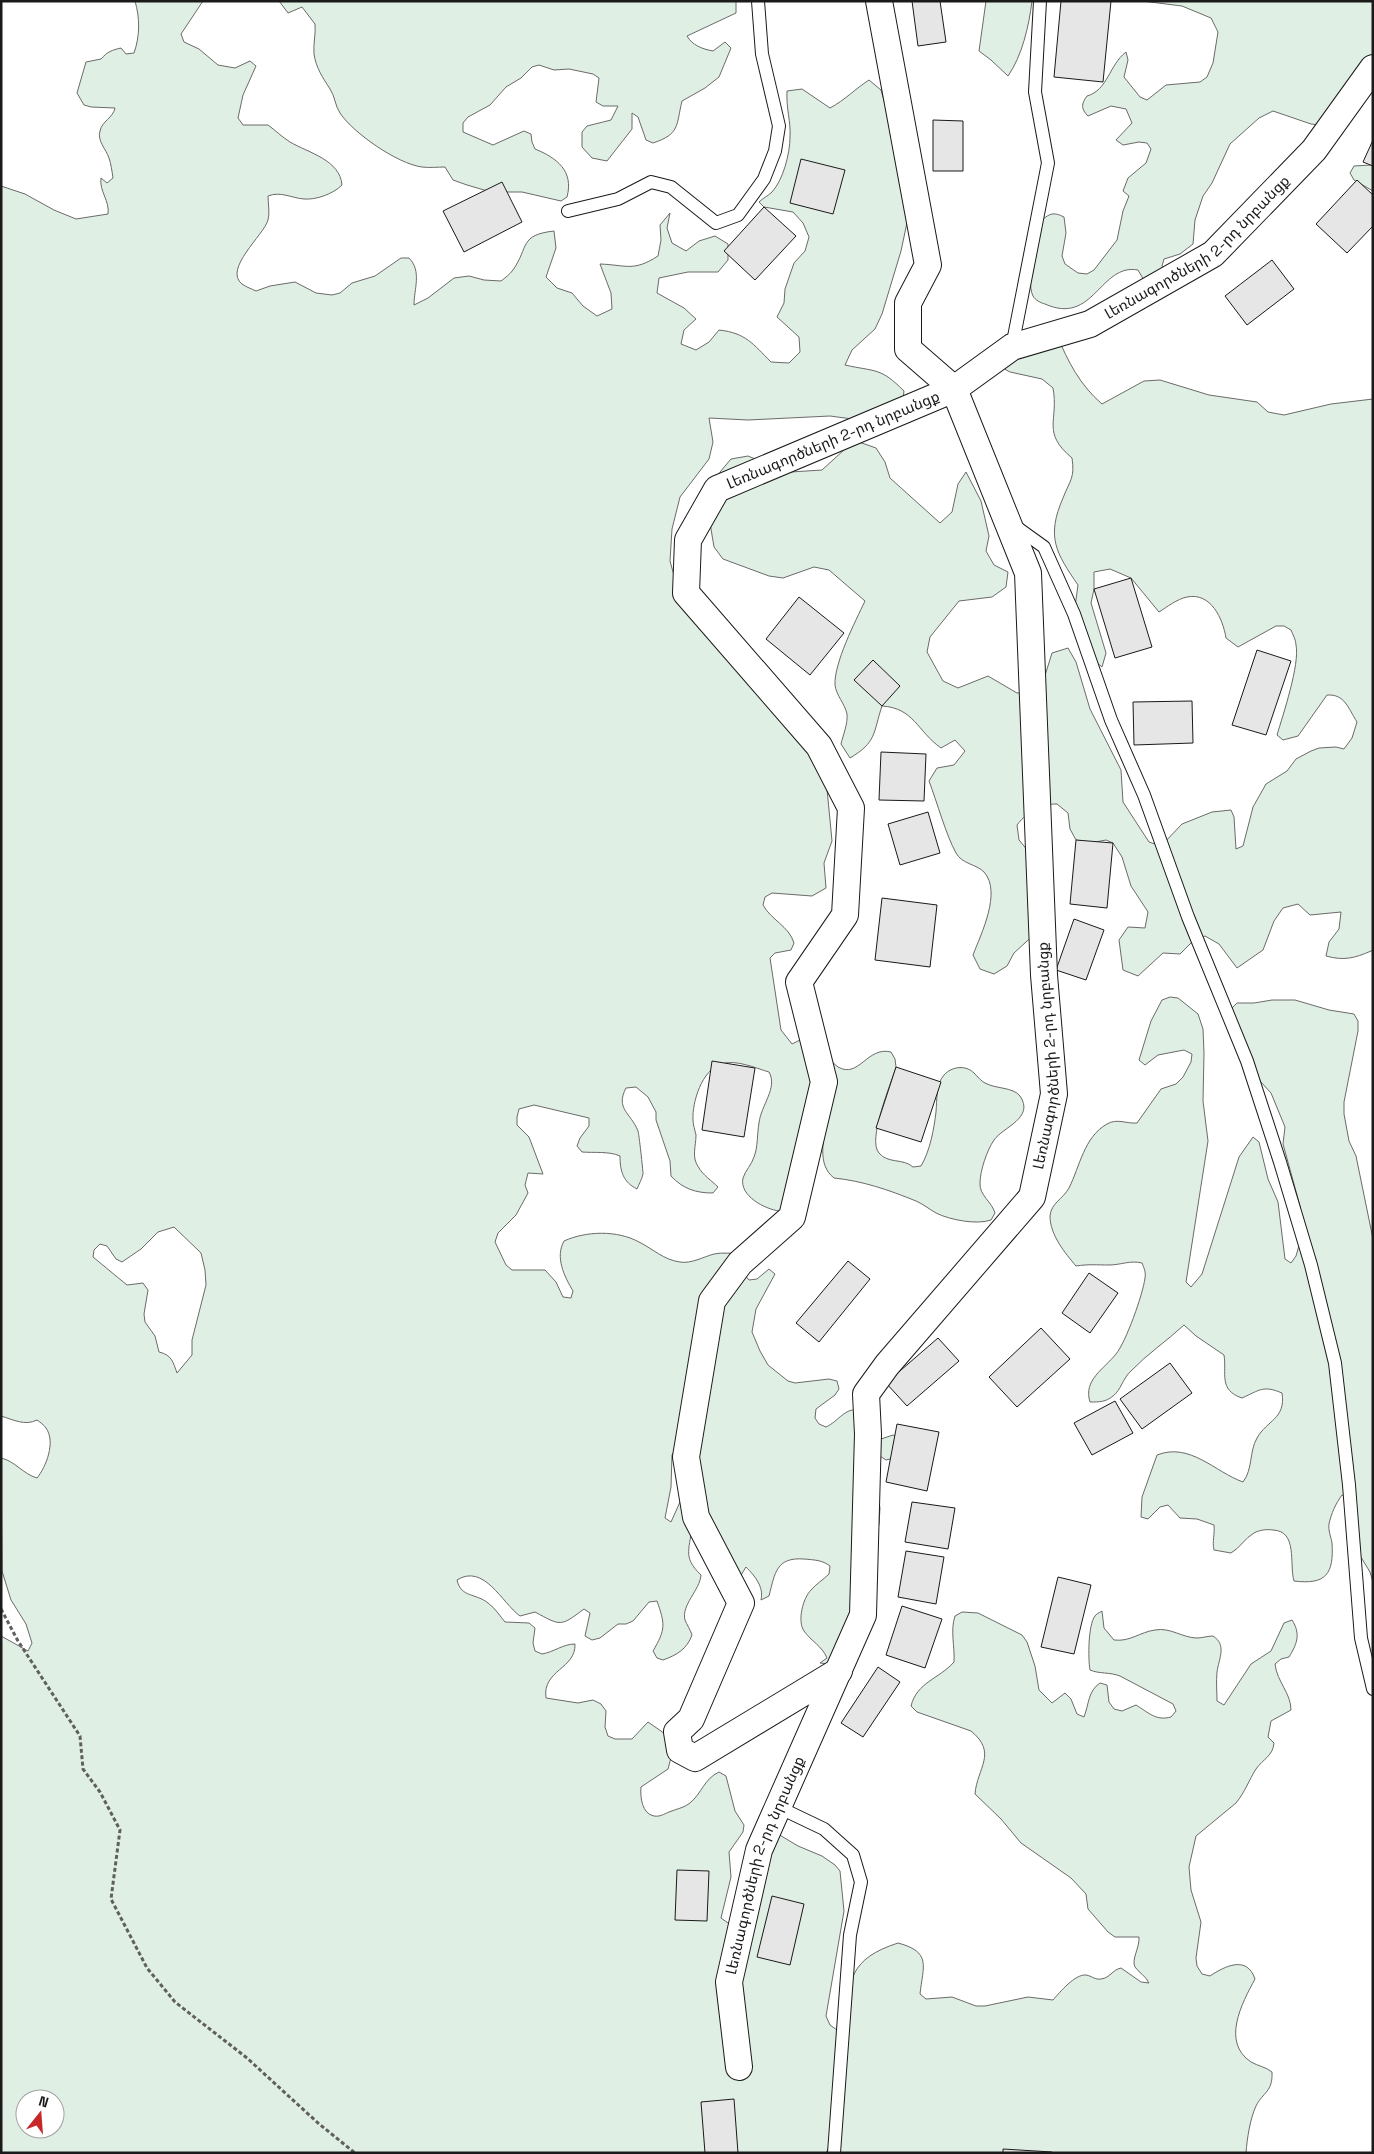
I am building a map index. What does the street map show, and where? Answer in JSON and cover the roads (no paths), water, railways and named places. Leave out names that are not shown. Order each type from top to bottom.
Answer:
[{"type":"street","name":"Լեռնագործների 2-րդ նրբանցք","points":[[739,2067],[729,1982],[759,1850],[862,1615],[868,1434],[866,1394],[887,1365],[1032,1196],[1054,1094],[1044,975],[1028,573],[954,389],[908,349],[908,303],[928,265],[880,1]]},
{"type":"street","name":"Լեռնագործների 2-րդ նրբանցք","points":[[838,1672],[695,1758],[680,1750],[678,1732],[691,1719],[741,1603],[696,1517],[686,1457],[712,1301],[740,1263],[792,1217],[824,1082],[799,982],[845,915],[851,808],[819,746],[686,593],[688,540],[717,489],[954,389],[1012,347],[1090,324],[1213,254],[1314,150],[1373,68]]},
{"type":"lane","points":[[568,211],[618,199],[652,182],[671,187],[716,223],[738,215],[764,179],[775,151],[779,126],[762,54],[758,1]]},
{"type":"lane","points":[[1012,347],[1048,163],[1035,92],[1040,1]]},
{"type":"lane","points":[[1006,519],[1044,547],[1074,614],[1111,720],[1144,795],[1188,917],[1247,1061],[1280,1162],[1311,1264],[1335,1363],[1349,1485],[1361,1638],[1373,1689]]},
{"type":"lane","points":[[778,1807],[824,1829],[853,1855],[861,1882],[850,1935],[834,2153]]}]
